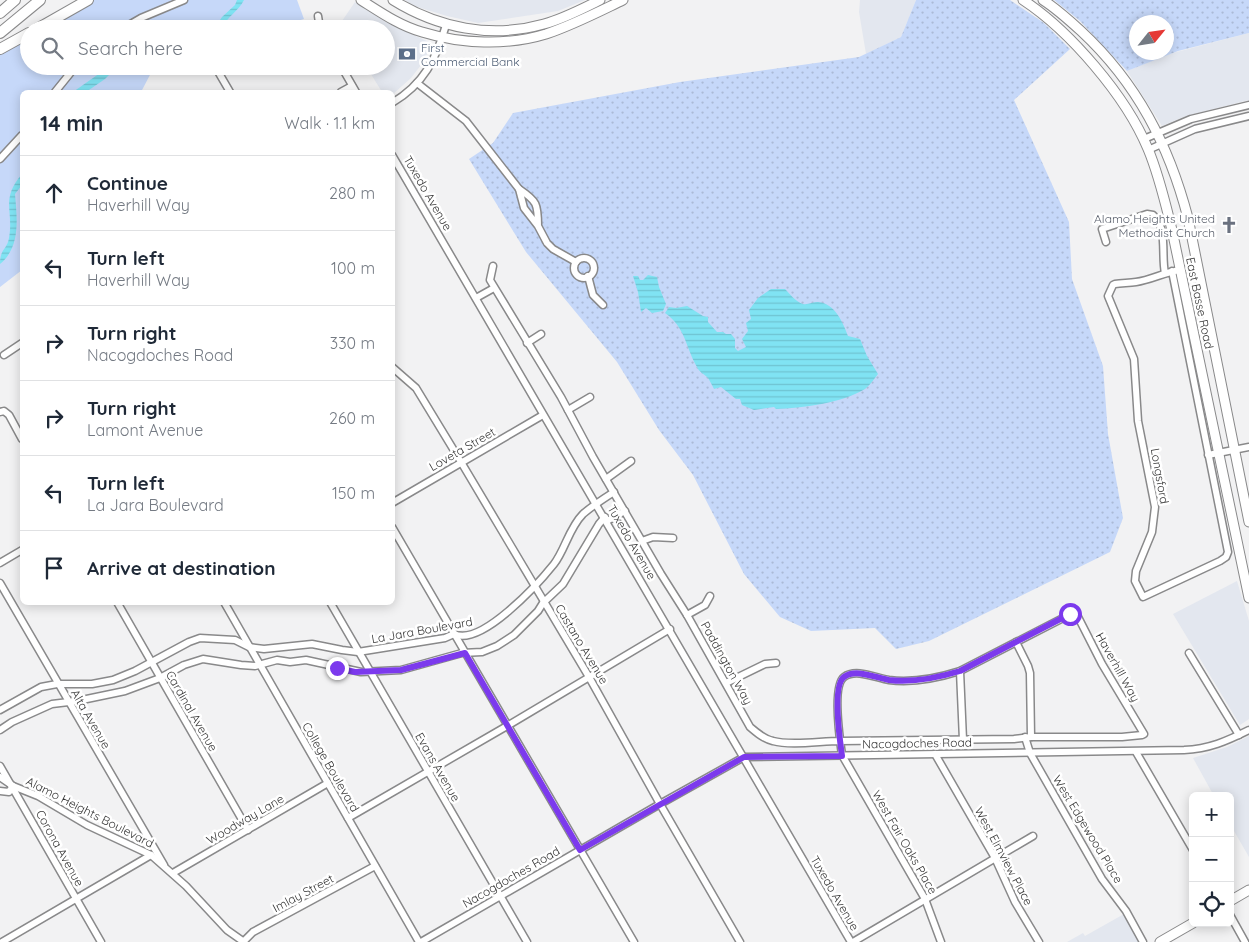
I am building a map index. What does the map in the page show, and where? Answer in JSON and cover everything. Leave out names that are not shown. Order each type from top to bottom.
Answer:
[{"type":"highway","points":[[0,13],[15,0]]},
{"type":"highway","points":[[0,33],[40,0]]},
{"type":"highway","points":[[53,20],[88,0]]},
{"type":"highway","points":[[0,50],[20,38]]},
{"type":"main road","points":[[361,0],[395,20]]},
{"type":"main road","points":[[393,0],[419,15],[446,25],[478,31],[511,31],[544,24],[578,16],[623,0]]},
{"type":"main road","points":[[395,20],[422,32],[442,36],[479,42],[505,42],[536,37],[578,16],[600,0]]},
{"type":"main road","name":"East Basse Road","points":[[1023,0],[1060,28],[1085,55],[1121,101],[1144,139],[1163,195],[1172,271],[1219,453],[1249,598]]},
{"type":"main road","name":"East Basse Road","points":[[1043,0],[1062,14],[1108,58],[1140,101],[1158,133],[1179,183],[1188,218],[1249,522]]},
{"type":"main road","points":[[1234,899],[1249,890]]},
{"type":"main road","points":[[1160,942],[1189,925]]},
{"type":"street","points":[[138,20],[184,0]]},
{"type":"street","points":[[318,16],[319,20]]},
{"type":"street","points":[[395,101],[417,83],[434,60],[446,25]]},
{"type":"street","points":[[57,90],[69,75]]},
{"type":"street","points":[[220,75],[229,90]]},
{"type":"street","points":[[346,75],[355,90]]},
{"type":"street","points":[[417,83],[466,122],[519,189],[532,198],[538,208],[538,226]]},
{"type":"street","points":[[345,90],[352,86]]},
{"type":"street","points":[[1144,139],[1191,119],[1249,106]]},
{"type":"street","points":[[1148,150],[1195,129],[1249,116]]},
{"type":"street","points":[[0,160],[20,137]]},
{"type":"street","name":"Tuxedo Avenue","points":[[395,160],[852,942]]},
{"type":"street","points":[[519,189],[524,208],[553,249],[576,262]]},
{"type":"street","points":[[1106,242],[1102,229],[1147,214],[1153,215],[1160,224],[1163,244],[1162,259],[1172,271]]},
{"type":"street","points":[[584,258],[592,262],[593,271],[588,276],[582,277],[577,274],[574,268],[576,262],[584,258]]},
{"type":"street","name":"Paddington Way","points":[[493,266],[490,280],[494,288],[568,410],[606,479],[750,726],[756,732],[769,740],[780,742],[1122,737],[1144,734]]},
{"type":"street","name":"Longsford","points":[[1172,271],[1227,554],[1220,561],[1143,598],[1135,581],[1136,571],[1152,532],[1155,507],[1138,420],[1134,359],[1108,296],[1115,284],[1134,283],[1172,271]]},
{"type":"street","points":[[588,276],[593,295],[603,305]]},
{"type":"street","points":[[476,298],[494,288]]},
{"type":"street","points":[[527,343],[541,334]]},
{"type":"street","points":[[4,355],[20,344]]},
{"type":"street","name":"Castano Avenue","points":[[395,370],[416,388],[461,462],[589,677],[740,942]]},
{"type":"street","points":[[568,410],[590,397]]},
{"type":"street","points":[[2,411],[9,415],[20,435]]},
{"type":"street","name":"Loveta Street","points":[[395,501],[543,414]]},
{"type":"street","points":[[1208,455],[1249,447]]},
{"type":"street","points":[[606,479],[631,461]]},
{"type":"street","name":"La Jara Boulevard","points":[[0,710],[41,687],[57,684],[92,684],[113,680],[200,638],[235,640],[249,647],[264,649],[312,644],[358,652],[445,638],[454,634],[460,636],[476,633],[508,614],[558,558],[582,515],[614,492]]},
{"type":"street","points":[[0,730],[32,712],[52,704],[125,691],[160,678],[184,665],[203,659],[241,665],[260,665],[277,660],[290,662],[306,660],[355,672],[401,670],[465,653],[482,652],[497,646],[522,628],[563,584],[599,524],[625,511]]},
{"type":"street","points":[[395,532],[634,942]]},
{"type":"street","points":[[642,541],[653,537],[673,538]]},
{"type":"street","points":[[0,563],[20,551]]},
{"type":"street","name":"Alta Avenue","points":[[0,583],[57,684],[164,865]]},
{"type":"street","points":[[687,615],[705,605],[710,596]]},
{"type":"street","name":"Cardinal Avenue","points":[[119,605],[248,830]]},
{"type":"street","name":"College Boulevard","points":[[226,605],[420,942]]},
{"type":"street","name":"Evans Avenue","points":[[332,605],[527,942]]},
{"type":"street","name":"Haverhill Way","points":[[842,756],[838,690],[842,679],[846,676],[858,673],[888,680],[914,680],[930,679],[960,671],[1065,617],[1074,609],[1102,664],[1144,734]]},
{"type":"street","points":[[348,818],[670,629]]},
{"type":"street","name":"West Edgewood Place","points":[[1016,642],[1030,673],[1028,737],[1030,753],[1102,879],[1126,911],[1143,942]]},
{"type":"street","points":[[1189,653],[1239,735]]},
{"type":"street","points":[[726,683],[765,664],[776,663]]},
{"type":"street","points":[[960,671],[963,740]]},
{"type":"street","name":"Nacogdoches Road","points":[[420,942],[744,757],[1199,750],[1219,745],[1249,730]]},
{"type":"street","points":[[1136,752],[1189,843]]},
{"type":"street","name":"West Elmview Place","points":[[935,754],[995,858],[1015,902],[1039,942]]},
{"type":"street","name":"West Fair Oaks Place","points":[[842,756],[925,899],[941,942]]},
{"type":"street","name":"Corona Avenue","points":[[0,766],[101,942]]},
{"type":"street","name":"Alamo Heights Boulevard","points":[[0,777],[13,786],[38,796],[87,825],[127,842],[151,855],[173,873],[227,930],[243,942]]},
{"type":"street","name":"Woodway Lane","points":[[173,873],[328,783]]},
{"type":"street","name":"Alamo Heights Boulevard","points":[[0,791],[9,792],[13,786]]},
{"type":"street","points":[[852,942],[1033,836]]},
{"type":"street","points":[[2,942],[151,855]]},
{"type":"street","name":"Imlay Street","points":[[243,942],[253,932],[375,866]]},
{"type":"street","points":[[1234,922],[1245,942]]},
{"type":"shaded area","points":[[93,0],[297,0],[304,19],[301,20],[57,20]]},
{"type":"shaded area","points":[[237,0],[244,0],[228,20],[220,20],[222,17],[235,5]]},
{"type":"shaded area","points":[[405,0],[585,0],[558,11],[478,23],[414,6]]},
{"type":"shaded area","points":[[860,0],[916,0],[901,37],[866,54],[859,12]]},
{"type":"shaded area","points":[[916,0],[1010,0],[1044,23],[1070,49],[1014,100],[1069,222],[1072,279],[1103,366],[1108,434],[1123,518],[1110,552],[929,641],[896,649],[875,628],[811,631],[780,617],[744,574],[693,475],[659,430],[617,362],[526,252],[469,159],[493,143],[513,113],[680,82],[859,57],[901,37]]},
{"type":"shaded area","points":[[1054,0],[1249,0],[1249,33],[1174,53],[1174,15],[1129,15],[1129,60],[1155,60],[1127,71],[1080,21]]},
{"type":"shaded area","points":[[355,2],[383,20],[343,20]]},
{"type":"shaded area","points":[[395,26],[429,42],[430,49],[411,78],[395,92],[395,90],[381,90],[372,75],[395,75]]},
{"type":"shaded area","points":[[1249,33],[1249,100],[1186,116],[1162,126],[1127,71],[1154,60],[1174,60],[1174,53]]},
{"type":"shaded area","points":[[20,41],[20,75],[150,75],[142,90],[20,90],[20,272],[0,287],[0,52]]},
{"type":"shaded area","points":[[97,75],[109,75],[89,90],[76,90]]},
{"type":"shaded area","points":[[20,177],[20,188],[15,194],[17,222],[15,241],[7,257],[0,264],[2,252],[9,238],[9,205],[11,191]]},
{"type":"shaded area","points":[[648,275],[657,277],[666,304],[663,311],[652,313],[646,308],[641,312],[633,276],[638,276],[640,280],[643,280]]},
{"type":"shaded area","points":[[771,289],[785,289],[800,303],[824,303],[838,314],[848,336],[860,339],[867,356],[878,374],[865,389],[845,398],[822,404],[754,410],[742,405],[740,399],[736,399],[721,387],[714,389],[708,378],[698,369],[681,331],[665,313],[669,307],[687,306],[708,317],[708,322],[717,332],[731,334],[735,339],[735,348],[738,351],[746,347],[742,339],[748,331],[746,323],[751,319],[749,310],[758,298]]},
{"type":"shaded area","points":[[1237,581],[1249,621],[1249,719],[1240,725],[1173,614]]},
{"type":"shaded area","points":[[1249,736],[1249,857],[1234,831],[1234,792],[1212,792],[1193,758],[1227,747]]},
{"type":"shaded area","points":[[1124,914],[1140,942],[1067,942],[1083,933],[1085,936]]},
{"type":"place","name":"First Commercial Bank","points":[[407,54]]},
{"type":"place","name":"Alamo Heights United Methodist Church","points":[[1229,225]]},
{"type":"route","points":[[337,668],[355,672],[401,670],[465,653],[580,850],[744,757],[842,756],[838,690],[842,679],[846,676],[858,673],[888,680],[914,680],[946,675],[960,671],[1070,614]]}]
